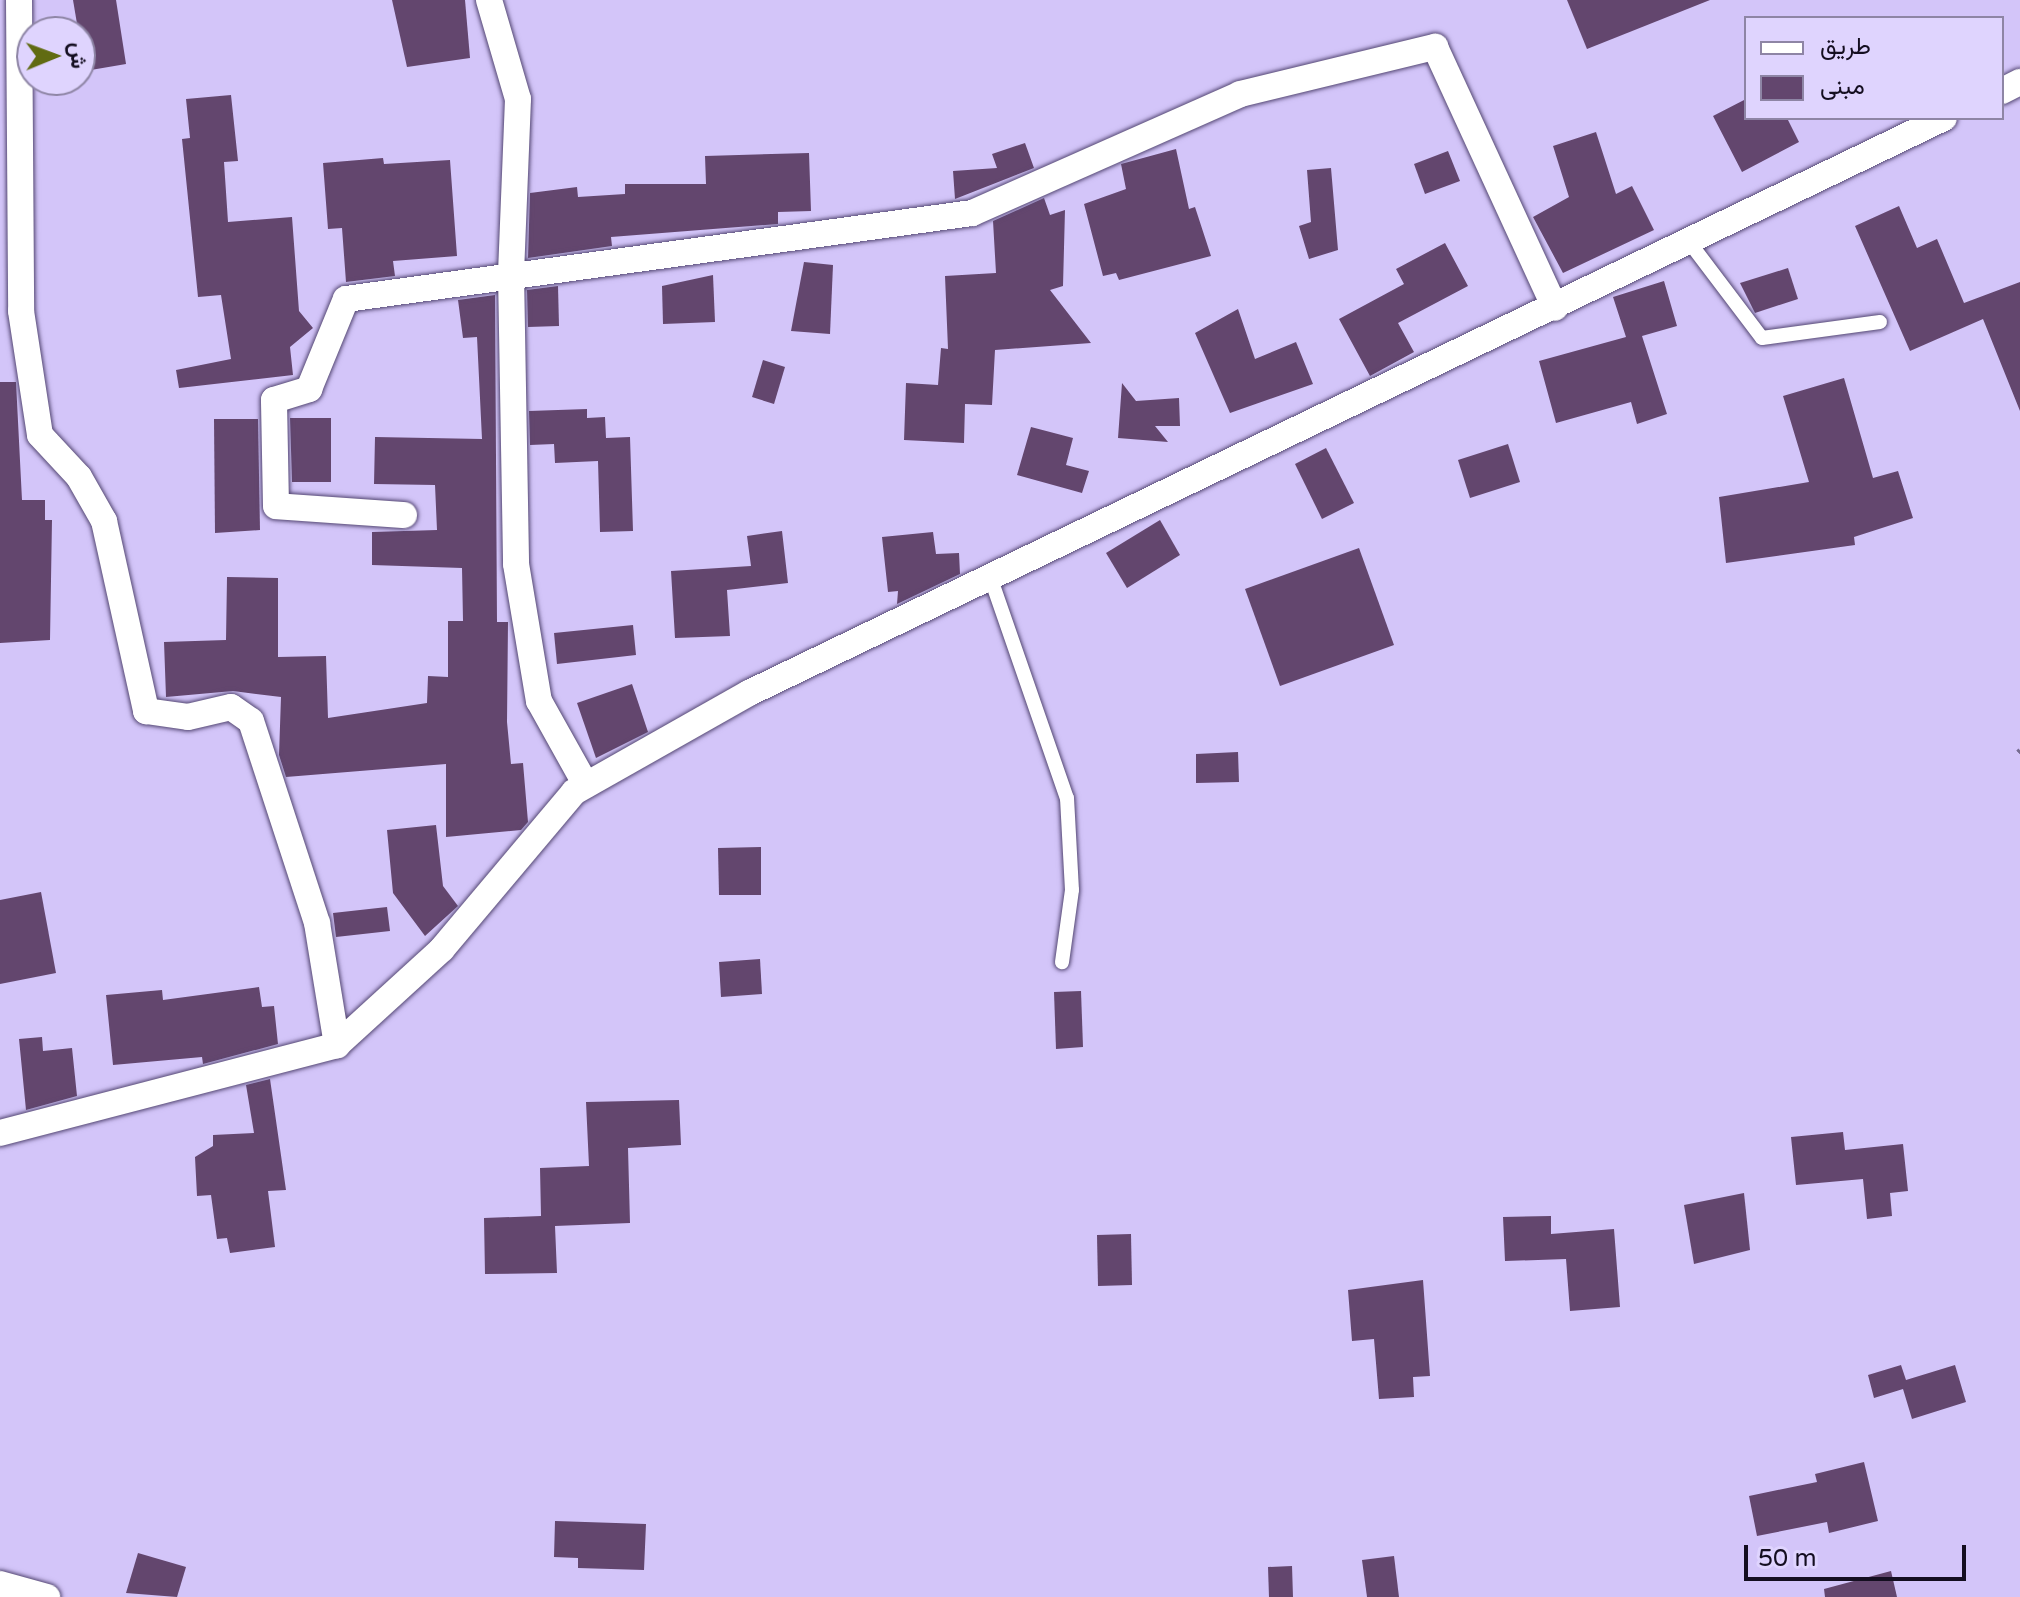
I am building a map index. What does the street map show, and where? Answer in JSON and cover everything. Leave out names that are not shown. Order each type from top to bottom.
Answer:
[{"type":"street","points":[[19,0],[21,311],[40,435],[79,477],[104,521],[146,711],[188,717],[231,707],[251,721],[317,923],[337,1045]]},
{"type":"street","points":[[489,0],[518,99],[511,273],[516,564],[539,701],[586,785]]},
{"type":"street","points":[[404,515],[276,506],[274,400],[309,389],[346,299],[511,273],[972,213],[1240,94],[1435,47],[1555,308]]},
{"type":"street","points":[[0,1133],[337,1045],[442,949],[586,785],[749,693],[992,582],[1555,308],[1686,239],[1940,120]]},
{"type":"street","points":[[0,1584],[47,1597]]},
{"type":"lane","points":[[1686,239],[1762,338],[1880,322]]},
{"type":"lane","points":[[992,582],[1067,798],[1072,890],[1062,962]]},
{"type":"building","points":[[73,0],[116,0],[126,64],[96,69],[96,16],[76,16]]},
{"type":"building","points":[[392,0],[465,0],[470,58],[407,67]]},
{"type":"building","points":[[1567,0],[1710,0],[1587,49]]},
{"type":"building","points":[[231,95],[238,161],[224,162],[228,222],[292,217],[299,311],[313,328],[290,347],[293,375],[179,388],[176,370],[231,359],[221,295],[198,297],[182,139],[190,138],[186,99]]},
{"type":"building","points":[[1744,100],[1744,120],[1788,120],[1799,142],[1742,172],[1713,116]]},
{"type":"building","points":[[1596,132],[1616,194],[1632,186],[1654,230],[1563,273],[1533,217],[1569,197],[1553,146]]},
{"type":"building","points":[[1025,143],[1034,168],[955,199],[953,171],[997,168],[992,154]]},
{"type":"building","points":[[1176,149],[1189,209],[1195,207],[1211,256],[1119,280],[1116,273],[1103,276],[1084,204],[1126,189],[1121,164]]},
{"type":"building","points":[[1448,151],[1460,181],[1425,194],[1414,164]]},
{"type":"building","points":[[809,153],[811,211],[778,212],[778,224],[611,237],[612,246],[528,258],[530,193],[577,187],[578,197],[625,194],[625,184],[706,184],[705,156]]},
{"type":"building","points":[[383,158],[384,164],[450,160],[457,256],[393,261],[395,276],[346,282],[342,228],[328,229],[323,163]]},
{"type":"building","points":[[1331,168],[1338,250],[1309,259],[1299,226],[1311,222],[1307,170]]},
{"type":"building","points":[[1044,198],[1050,215],[1065,210],[1063,286],[1050,290],[1091,343],[995,350],[992,405],[965,404],[964,443],[904,440],[906,383],[938,385],[941,348],[948,349],[945,276],[996,273],[993,221]]},
{"type":"building","points":[[1899,206],[1917,248],[1937,239],[1964,303],[2020,282],[2020,411],[1983,319],[1910,351],[1855,226]]},
{"type":"building","points":[[1445,243],[1468,286],[1398,323],[1414,352],[1370,376],[1339,319],[1404,284],[1396,269]]},
{"type":"building","points":[[804,262],[833,265],[830,334],[791,331]]},
{"type":"building","points":[[1788,268],[1798,299],[1755,313],[1740,283]]},
{"type":"building","points":[[713,275],[715,322],[663,324],[662,286]]},
{"type":"building","points":[[1664,281],[1677,326],[1642,336],[1667,414],[1637,424],[1631,402],[1556,423],[1539,361],[1626,337],[1613,297]]},
{"type":"building","points":[[558,286],[559,326],[528,327],[527,290]]},
{"type":"building","points":[[495,295],[497,622],[508,622],[507,722],[511,764],[523,763],[528,822],[521,830],[446,837],[446,764],[286,777],[279,755],[281,697],[233,691],[166,697],[164,642],[226,640],[227,577],[278,578],[278,657],[326,656],[328,718],[427,703],[428,676],[448,677],[448,621],[463,621],[462,568],[372,565],[372,532],[437,530],[435,485],[374,484],[375,437],[482,439],[477,337],[463,338],[458,300]]},
{"type":"building","points":[[1238,309],[1255,359],[1296,342],[1313,384],[1230,413],[1195,333]]},
{"type":"building","points":[[763,360],[785,367],[774,404],[752,397]]},
{"type":"building","points":[[1844,378],[1873,478],[1898,471],[1913,518],[1854,537],[1855,545],[1726,563],[1719,497],[1809,482],[1783,396]]},
{"type":"building","points":[[0,382],[16,382],[22,500],[45,500],[45,520],[52,520],[50,640],[0,643]]},
{"type":"building","points":[[1122,383],[1136,401],[1179,398],[1180,426],[1155,426],[1168,442],[1118,438]]},
{"type":"building","points":[[587,409],[587,418],[605,417],[606,438],[630,437],[633,531],[600,532],[598,461],[555,463],[554,444],[530,445],[529,411]]},
{"type":"building","points":[[290,418],[331,418],[331,482],[292,482]]},
{"type":"building","points":[[214,419],[258,419],[260,530],[215,533]]},
{"type":"building","points":[[1031,427],[1073,438],[1066,465],[1089,471],[1082,493],[1017,475]]},
{"type":"building","points":[[1508,444],[1520,482],[1470,498],[1458,460]]},
{"type":"building","points":[[1326,448],[1354,503],[1322,519],[1295,464]]},
{"type":"building","points":[[1160,520],[1180,555],[1127,588],[1106,553]]},
{"type":"building","points":[[782,531],[788,583],[727,590],[730,636],[675,638],[671,571],[751,566],[747,536]]},
{"type":"building","points":[[933,532],[936,554],[959,553],[960,574],[897,604],[898,591],[888,592],[882,537]]},
{"type":"building","points":[[1359,548],[1394,645],[1280,686],[1245,589]]},
{"type":"building","points":[[633,625],[636,655],[557,664],[554,633]]},
{"type":"building","points":[[632,684],[648,732],[596,758],[577,703]]},
{"type":"building","points":[[1238,752],[1239,782],[1196,783],[1196,754]]},
{"type":"building","points":[[436,825],[443,886],[458,906],[425,936],[393,893],[387,830]]},
{"type":"building","points":[[761,847],[761,895],[719,895],[718,848]]},
{"type":"building","points":[[41,892],[56,973],[0,984],[0,900]]},
{"type":"building","points":[[387,907],[390,931],[336,937],[333,913]]},
{"type":"building","points":[[760,959],[762,994],[721,997],[719,962]]},
{"type":"building","points":[[259,987],[262,1007],[274,1006],[278,1044],[203,1064],[202,1057],[113,1065],[106,995],[162,990],[163,1000]]},
{"type":"building","points":[[1081,991],[1083,1047],[1056,1049],[1054,992]]},
{"type":"building","points":[[42,1037],[43,1051],[72,1048],[77,1096],[26,1110],[19,1039]]},
{"type":"building","points":[[270,1079],[286,1190],[268,1191],[275,1247],[230,1253],[227,1238],[217,1239],[211,1195],[197,1196],[195,1157],[213,1146],[213,1135],[254,1133],[246,1085]]},
{"type":"building","points":[[679,1100],[681,1145],[628,1148],[630,1223],[555,1226],[557,1273],[485,1274],[484,1218],[541,1216],[540,1168],[589,1166],[586,1102]]},
{"type":"building","points":[[1843,1132],[1845,1150],[1903,1144],[1908,1191],[1890,1193],[1892,1216],[1867,1219],[1863,1179],[1796,1185],[1791,1137]]},
{"type":"building","points":[[1744,1193],[1750,1250],[1694,1264],[1684,1205]]},
{"type":"building","points":[[1551,1216],[1551,1234],[1614,1229],[1620,1307],[1570,1311],[1566,1259],[1505,1261],[1503,1217]]},
{"type":"building","points":[[1131,1234],[1132,1285],[1098,1286],[1097,1235]]},
{"type":"building","points":[[1423,1280],[1430,1376],[1413,1377],[1414,1397],[1379,1399],[1374,1339],[1352,1341],[1348,1290]]},
{"type":"building","points":[[1901,1365],[1906,1380],[1955,1365],[1966,1402],[1912,1419],[1903,1389],[1874,1398],[1868,1375]]},
{"type":"building","points":[[1864,1462],[1878,1521],[1829,1533],[1827,1522],[1757,1536],[1749,1496],[1817,1482],[1815,1474]]},
{"type":"building","points":[[555,1521],[646,1524],[644,1570],[578,1568],[578,1558],[554,1557]]},
{"type":"building","points":[[138,1553],[186,1567],[177,1597],[126,1593]]},
{"type":"building","points":[[1394,1556],[1399,1597],[1367,1597],[1362,1560]]},
{"type":"building","points":[[1292,1566],[1293,1597],[1269,1597],[1268,1567]]},
{"type":"building","points":[[1891,1571],[1897,1597],[1825,1597],[1824,1589]]}]
